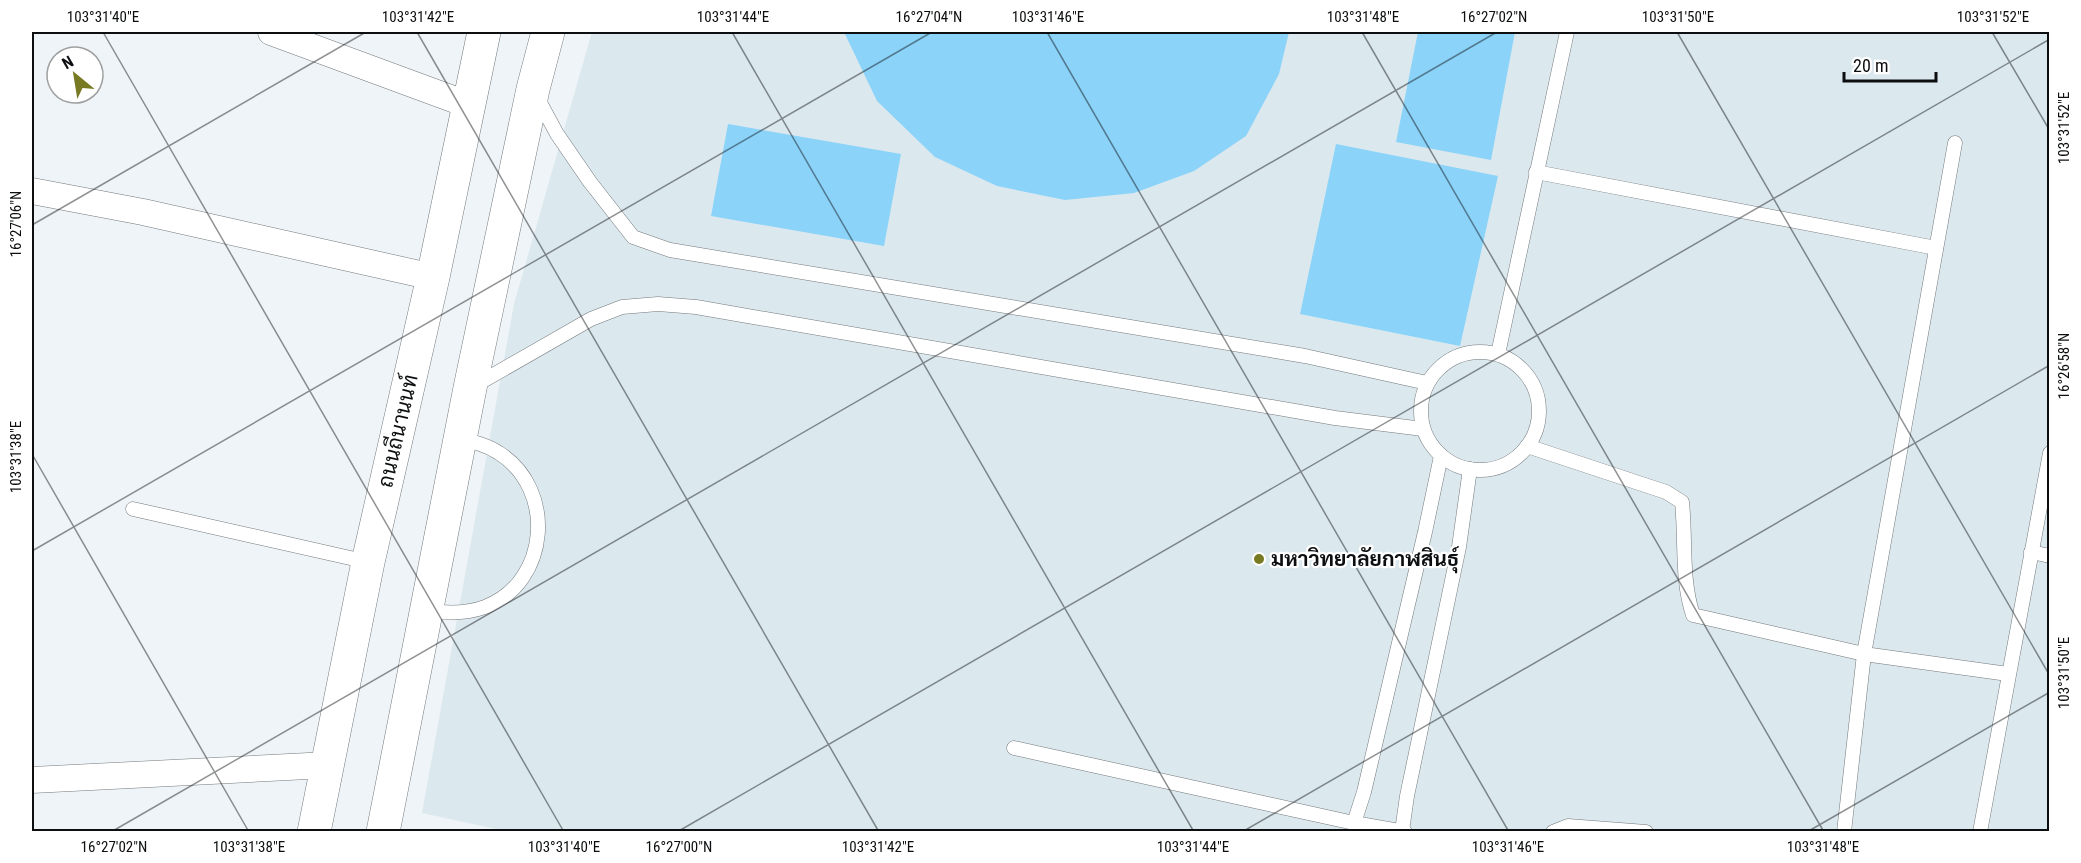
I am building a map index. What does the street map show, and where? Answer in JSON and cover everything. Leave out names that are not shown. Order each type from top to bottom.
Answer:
[{"type":"main road","name":"ถนนถีนานนท์","points":[[314,831],[368,562],[433,277],[484,32]]},
{"type":"main road","points":[[383,831],[470,388],[533,89],[548,32]]},
{"type":"street","points":[[271,32],[469,105]]},
{"type":"street","points":[[32,191],[143,212],[433,277]]},
{"type":"street","points":[[32,780],[328,765]]},
{"type":"lane","points":[[1498,354],[1567,32]]},
{"type":"lane","points":[[533,89],[557,134],[590,182],[633,237],[661,247],[1305,356],[1427,383]]},
{"type":"lane","points":[[1844,831],[1864,654],[1955,143]]},
{"type":"lane","points":[[1536,172],[1936,248]]},
{"type":"lane","points":[[470,388],[591,319],[622,307],[658,304],[696,307],[1335,418],[1423,429]]},
{"type":"lane","points":[[1482,351],[1498,354],[1513,361],[1525,371],[1534,385],[1539,400],[1539,416],[1535,432],[1527,446],[1516,458],[1502,466],[1486,470],[1454,465],[1430,444],[1423,429],[1420,413],[1421,397],[1427,383],[1437,369],[1450,359],[1466,353],[1482,351]]},
{"type":"lane","points":[[427,610],[447,614],[468,612],[488,606],[506,595],[520,580],[531,562],[537,543],[538,511],[527,482],[515,466],[500,453],[481,444],[460,439]]},
{"type":"lane","points":[[1527,446],[1666,492],[1682,502],[1686,536],[1687,595],[1693,615],[1864,654],[2008,674]]},
{"type":"lane","points":[[1980,831],[2049,453]]},
{"type":"lane","points":[[1354,823],[1364,792],[1441,456]]},
{"type":"lane","points":[[1014,748],[1354,823],[1403,831],[1407,796],[1459,547],[1470,469]]},
{"type":"lane","points":[[132,509],[368,562]]},
{"type":"lane","points":[[2031,552],[2049,556]]},
{"type":"lane","points":[[1553,831],[1568,826],[1646,831]]},
{"type":"shaded area","name":"มหาวิทยาลัยกาฬสินธุ์","points":[[592,32],[2049,32],[2049,831],[510,832],[422,813],[514,304]]},
{"type":"shaded area","points":[[844,32],[1289,32],[1279,74],[1246,136],[1194,171],[1134,193],[1065,200],[997,186],[935,157],[877,101]]},
{"type":"shaded area","points":[[1418,32],[1515,32],[1491,160],[1396,142]]},
{"type":"shaded area","points":[[728,124],[901,154],[884,246],[711,216]]},
{"type":"shaded area","points":[[1336,144],[1498,176],[1460,346],[1300,314]]},
{"type":"place","name":"มหาวิทยาลัยกาฬสินธุ์","points":[[1259,559]]}]
